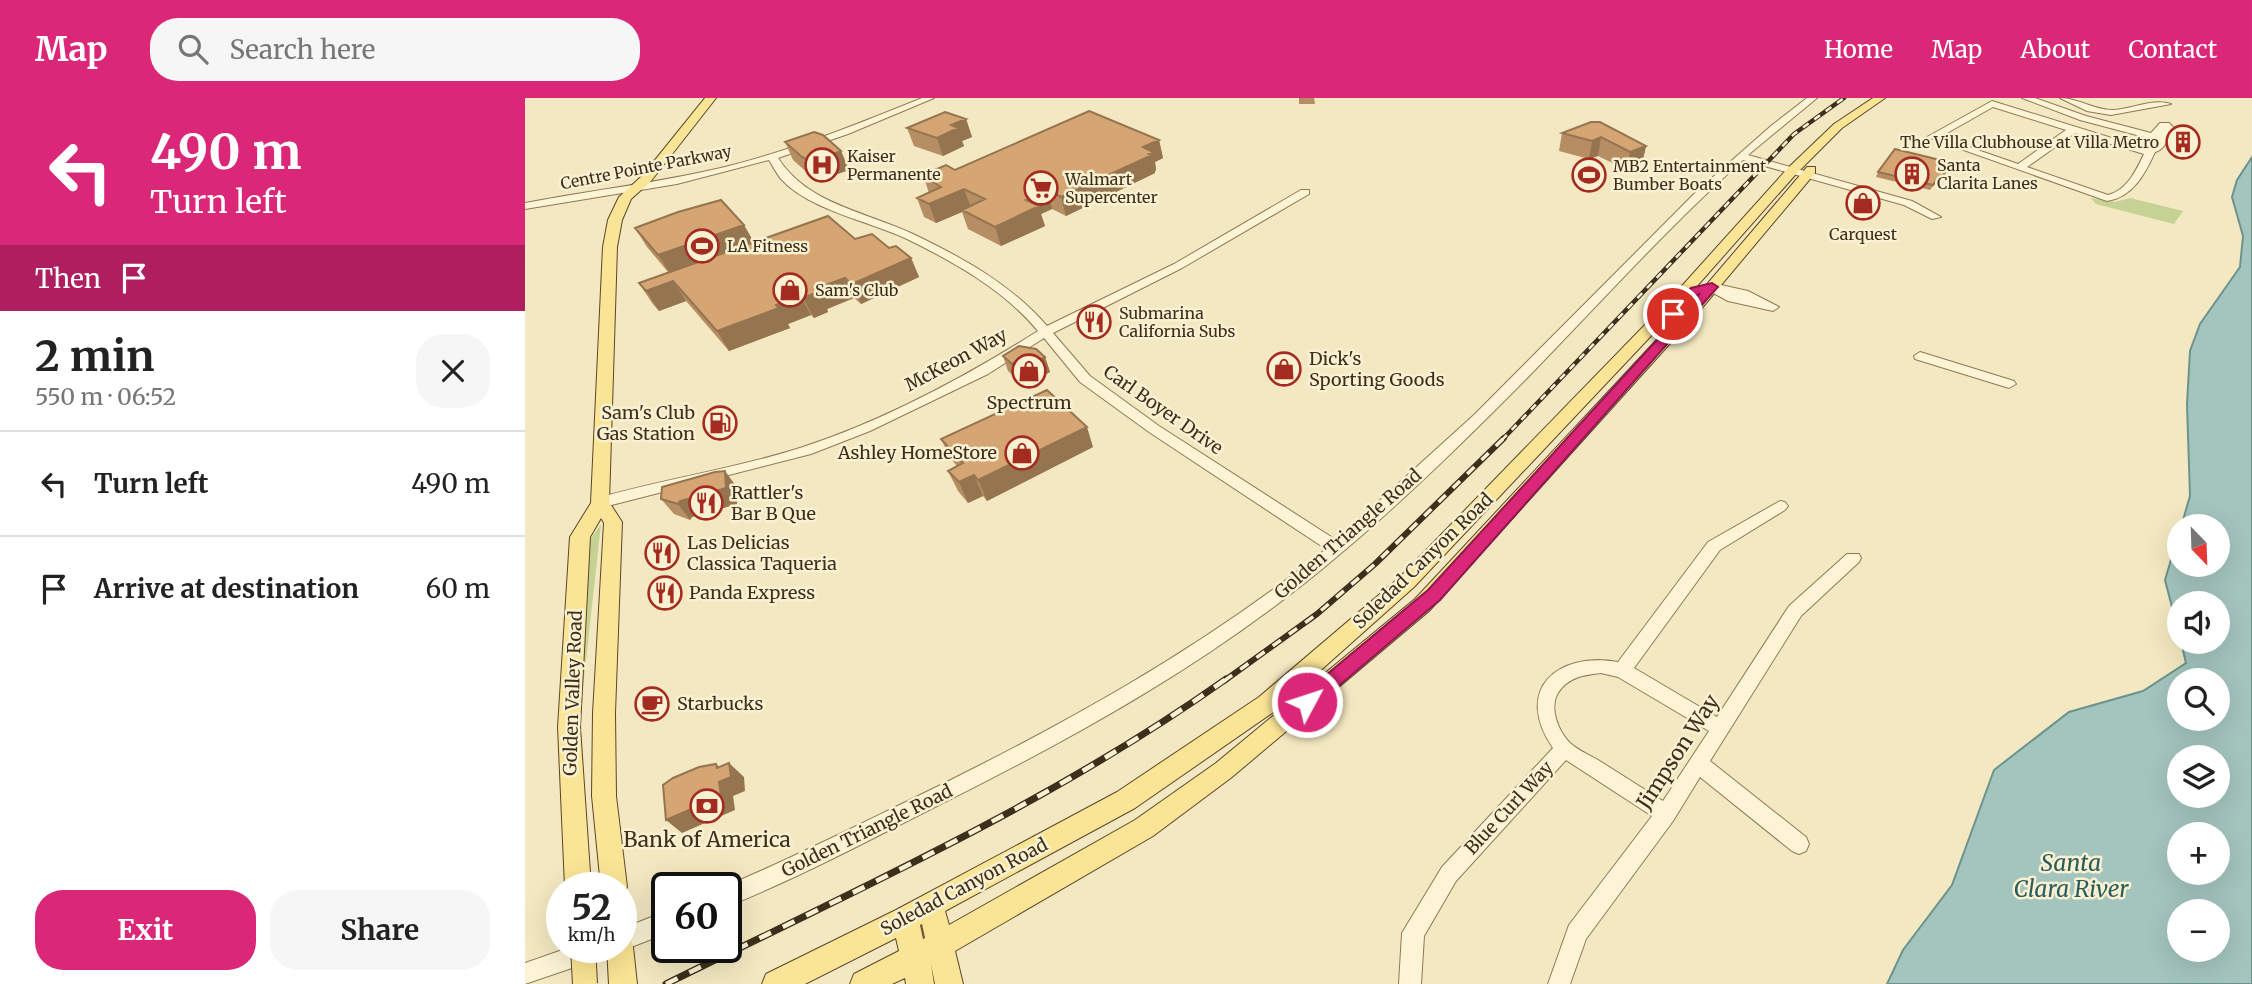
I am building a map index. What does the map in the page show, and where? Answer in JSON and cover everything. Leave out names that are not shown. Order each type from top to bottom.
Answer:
[{"type":"main road","name":"Golden Valley Road","points":[[578,872],[569,727],[580,537],[600,503],[610,247],[615,220],[631,188],[631,179],[698,98]]},
{"type":"main road","name":"Golden Valley Road","points":[[631,188],[647,178],[711,98]]},
{"type":"main road","name":"Soledad Canyon Road","points":[[865,984],[917,971],[939,945],[1144,828],[1224,770],[1425,599],[1712,287],[1837,126],[1880,98]]},
{"type":"main road","name":"Soledad Canyon Road","points":[[776,984],[931,906],[1126,800],[1267,704],[1395,593],[1621,358],[1727,242],[1799,173],[1850,129],[1898,98]]},
{"type":"main road","points":[[1712,287],[1706,277],[1727,252],[1727,242]]},
{"type":"main road","points":[[1621,358],[1632,353],[1650,338],[1695,290],[1712,287]]},
{"type":"main road","name":"Golden Valley Road","points":[[600,503],[613,522],[604,713],[604,796],[612,872]]},
{"type":"main road","points":[[1267,704],[1322,671],[1425,599],[1422,587],[1450,537]]},
{"type":"main road","points":[[931,906],[949,984]]},
{"type":"main road","points":[[905,919],[917,971]]},
{"type":"main road","points":[[584,963],[585,984]]},
{"type":"main road","points":[[621,963],[623,984]]},
{"type":"street","name":"Centre Pointe Parkway","points":[[525,206],[709,174],[772,157],[859,127],[930,98]]},
{"type":"street","name":"Golden Triangle Road","points":[[742,890],[991,770],[1112,703],[1262,607],[1337,548],[1526,371],[1662,232],[1786,118],[1814,98]]},
{"type":"street","points":[[2026,98],[2113,126],[2155,143]]},
{"type":"street","points":[[2064,98],[2104,112],[2122,111],[2151,101],[2168,101],[2169,128],[2155,143],[2129,186],[2119,196],[2113,198],[1932,137],[1992,104],[2074,130],[2155,143]]},
{"type":"street","points":[[2018,168],[2074,130]]},
{"type":"street","name":"Carl Boyer Drive","points":[[772,157],[785,177],[803,192],[835,209],[926,244],[1004,291],[1046,332],[1085,379],[1126,410],[1337,548]]},
{"type":"street","points":[[1743,157],[1908,202],[1936,217]]},
{"type":"street","name":"McKeon Way","points":[[600,503],[816,447],[865,428],[983,371],[1046,332],[1178,266],[1305,192]]},
{"type":"street","points":[[1920,356],[2009,384]]},
{"type":"street","points":[[1720,728],[1622,670],[1714,545],[1780,506]]},
{"type":"street","name":"Jimpson Way","points":[[1559,984],[1577,933],[1666,814],[1795,611],[1853,558]]},
{"type":"street","name":"Blue Curl Way","points":[[1410,984],[1413,933],[1448,874],[1564,749],[1546,721],[1545,700],[1554,682],[1570,670],[1585,666],[1600,665],[1622,670]]},
{"type":"street","points":[[1564,749],[1666,814]]},
{"type":"street","points":[[1698,763],[1798,844]]},
{"type":"street","points":[[525,974],[556,963]]},
{"type":"green space","points":[[2091,198],[2115,202],[2130,198],[2183,211],[2174,224],[2096,204]]},
{"type":"green space","points":[[601,524],[583,687],[581,689],[589,541]]},
{"type":"water","name":"Santa Clara River","points":[[2252,157],[2252,984],[1887,984],[1903,950],[1952,885],[1994,770],[2069,712],[2143,691],[2167,675],[2167,731],[2230,731],[2230,668],[2178,668],[2186,663],[2184,654],[2230,654],[2230,591],[2168,591],[2165,580],[2167,573],[2167,578],[2230,577],[2230,514],[2185,514],[2190,496],[2187,404],[2190,351],[2200,324],[2240,267],[2243,236],[2232,197],[2237,180]]},
{"type":"building","name":"Walmart Supercenter","points":[[1089,111],[1159,140],[1143,147],[1153,152],[1149,154],[1152,155],[1061,197],[1047,190],[1026,200],[1039,206],[995,227],[962,210],[985,199],[964,189],[929,204],[917,198],[941,187],[923,175],[946,165],[955,170]]},
{"type":"building","points":[[945,112],[966,119],[951,125],[958,128],[937,138],[907,128]]},
{"type":"building","points":[[1591,122],[1600,122],[1646,146],[1630,152],[1601,137],[1592,141],[1562,133]]},
{"type":"building","points":[[814,132],[823,135],[841,151],[812,162],[785,142]]},
{"type":"building","points":[[2180,132],[2191,135],[2187,143],[2176,141]]},
{"type":"building","name":"Santa Clarita Lanes","points":[[1895,149],[1948,162],[1946,165],[1949,166],[1940,180],[1937,179],[1933,185],[1878,172]]},
{"type":"building","points":[[721,200],[744,225],[658,255],[635,228],[678,212]]},
{"type":"building","name":"Sam's Club","points":[[828,216],[855,239],[872,234],[889,248],[896,246],[911,258],[852,284],[845,278],[815,289],[818,292],[803,298],[800,295],[776,305],[779,308],[717,331],[673,281],[646,291],[639,283]]},
{"type":"building","points":[[1019,346],[1036,349],[1045,357],[1028,366],[1021,360],[1012,364],[1003,356]]},
{"type":"building","points":[[1047,390],[1087,427],[978,480],[974,475],[959,482],[948,471],[963,463],[941,439]]},
{"type":"building","points":[[725,471],[726,488],[680,501],[678,504],[661,499],[662,487]]},
{"type":"building","points":[[729,763],[731,777],[719,782],[721,796],[666,820],[663,785],[699,767],[716,764],[717,768]]},
{"type":"railway","points":[[1503,439],[1794,134],[1844,98]]},
{"type":"railway","points":[[1224,681],[1317,614],[1375,564],[1503,439]]},
{"type":"railway","points":[[666,984],[881,879],[1023,805],[1160,724],[1226,679]]},
{"type":"place","name":"The Villa Clubhouse at Villa Metro","points":[[2183,142]]},
{"type":"place","name":"Kaiser Permanente","points":[[822,165]]},
{"type":"place","name":"Santa Clarita Lanes","points":[[1912,174]]},
{"type":"place","name":"MB2 Entertainment Bumber Boats","points":[[1589,175]]},
{"type":"place","name":"Walmart Supercenter","points":[[1041,188]]},
{"type":"place","name":"Carquest","points":[[1863,203]]},
{"type":"place","name":"LA Fitness","points":[[702,246]]},
{"type":"place","name":"Sam's Club","points":[[790,290]]},
{"type":"place","name":"Submarina California Subs","points":[[1094,322]]},
{"type":"place","name":"Dick's Sporting Goods","points":[[1284,369]]},
{"type":"place","name":"Spectrum","points":[[1029,371]]},
{"type":"place","name":"Sam's Club Gas Station","points":[[720,423]]},
{"type":"place","name":"Ashley HomeStore","points":[[1022,453]]},
{"type":"place","name":"Rattler's Bar B Que","points":[[706,503]]},
{"type":"place","name":"Las Delicias Classica Taqueria","points":[[662,553]]},
{"type":"place","name":"Panda Express","points":[[665,593]]},
{"type":"place","name":"Starbucks","points":[[652,704]]},
{"type":"place","name":"Bank of America","points":[[707,806]]},
{"type":"route","points":[[1307,702],[1434,595],[1712,287],[1695,290],[1673,314]]}]
